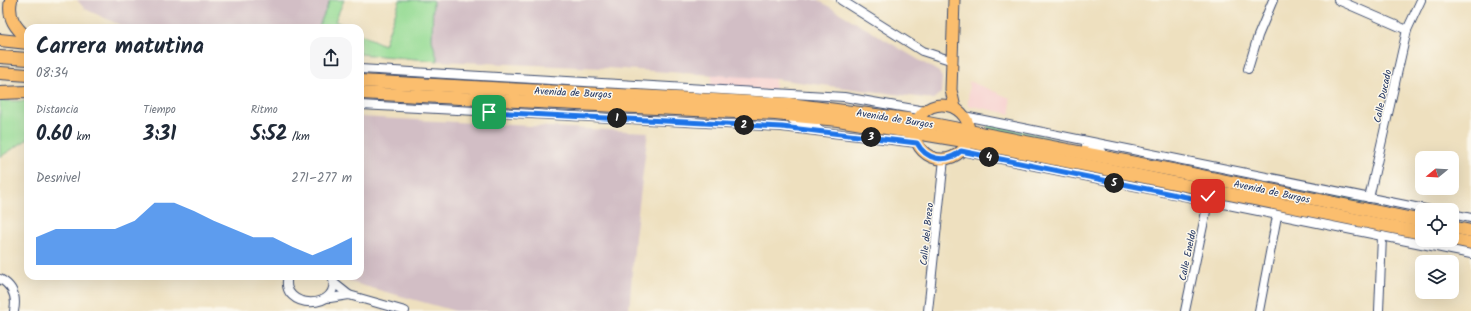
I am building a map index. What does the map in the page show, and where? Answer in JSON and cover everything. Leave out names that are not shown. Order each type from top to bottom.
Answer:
[{"type":"highway","points":[[11,0],[10,17],[15,27],[24,35]]},
{"type":"highway","points":[[0,40],[24,43]]},
{"type":"highway","points":[[4,57],[24,58]]},
{"type":"highway","points":[[2,74],[24,75]]},
{"type":"highway","name":"Avenida de Burgos","points":[[364,81],[547,91],[668,103]]},
{"type":"highway","points":[[0,94],[24,92]]},
{"type":"highway","name":"Avenida de Burgos","points":[[364,93],[696,104],[788,104],[842,109],[916,132]]},
{"type":"highway","name":"Avenida de Burgos","points":[[696,104],[838,120],[916,132],[968,136],[1106,157],[1177,177]]},
{"type":"highway","name":"Avenida de Burgos","points":[[968,136],[1206,183],[1415,220]]},
{"type":"highway","name":"Avenida de Burgos","points":[[1206,183],[1317,211],[1415,232]]},
{"type":"highway","points":[[1459,228],[1471,231]]},
{"type":"highway","points":[[1459,240],[1471,243]]},
{"type":"main road","points":[[954,0],[952,90],[955,108]]},
{"type":"main road","points":[[942,105],[952,90]]},
{"type":"main road","points":[[942,105],[955,108],[964,116],[968,136],[961,151],[944,159],[930,156],[922,151],[916,132],[925,111],[931,107],[942,105]]},
{"type":"street","points":[[841,0],[922,51],[953,61]]},
{"type":"street","points":[[1248,69],[1258,36],[1273,0]]},
{"type":"street","points":[[1338,0],[1406,30]]},
{"type":"street","name":"Calle Ducado","points":[[1369,198],[1406,30],[1421,0]]},
{"type":"street","name":"Avenida de Burgos","points":[[364,69],[656,86],[716,91],[844,97],[925,111]]},
{"type":"street","points":[[448,74],[502,88]]},
{"type":"street","points":[[547,91],[605,83]]},
{"type":"street","points":[[646,120],[662,116],[668,103],[667,91],[656,86]]},
{"type":"street","points":[[710,123],[699,117],[696,104],[704,93],[716,91]]},
{"type":"street","points":[[424,96],[468,110]]},
{"type":"street","points":[[788,104],[823,96]]},
{"type":"street","name":"Avenida de Burgos","points":[[364,105],[782,127],[821,131],[916,132]]},
{"type":"street","points":[[775,114],[814,125],[821,131]]},
{"type":"street","name":"Avenida de Burgos","points":[[964,116],[1415,207]]},
{"type":"street","points":[[1057,135],[1101,150],[1106,157]]},
{"type":"street","points":[[961,151],[1097,180],[1471,254]]},
{"type":"street","points":[[1097,180],[1162,188],[1177,177],[1177,163],[1158,155]]},
{"type":"street","name":"Calle del Brezo","points":[[928,311],[944,159]]},
{"type":"street","points":[[1221,204],[1208,196],[1206,183],[1212,172],[1269,182],[1285,181]]},
{"type":"street","name":"Calle Eneldo","points":[[1185,311],[1208,202]]},
{"type":"street","points":[[1404,205],[1415,210]]},
{"type":"street","points":[[1267,214],[1317,211]]},
{"type":"street","points":[[1459,215],[1471,218]]},
{"type":"street","points":[[1259,311],[1277,216]]},
{"type":"street","points":[[1379,311],[1382,236]]},
{"type":"street","points":[[0,279],[12,288],[15,302],[14,311]]},
{"type":"street","points":[[287,280],[286,284],[291,298],[303,309],[312,310],[325,304],[330,298],[333,280]]},
{"type":"street","points":[[333,280],[349,295]]},
{"type":"street","points":[[330,298],[349,295],[405,311]]},
{"type":"street","points":[[15,302],[22,311]]},
{"type":"shaded area","points":[[77,0],[330,0],[320,24],[118,24],[85,9]]},
{"type":"shaded area","points":[[433,0],[818,0],[939,72],[942,78],[941,93],[933,99],[775,79],[607,68],[438,61],[432,40]]},
{"type":"shaded area","points":[[718,35],[777,63],[774,91],[710,88]]},
{"type":"shaded area","points":[[969,81],[1010,98],[1011,114],[968,105]]},
{"type":"shaded area","points":[[364,117],[648,132],[635,237],[629,311],[455,311],[350,282],[349,280],[364,280]]},
{"type":"green space","points":[[330,0],[344,0],[335,21],[341,24],[320,24]]},
{"type":"green space","points":[[400,0],[433,0],[432,40],[438,61],[364,54],[364,36],[384,45]]},
{"type":"green space","points":[[0,101],[24,101],[24,142],[0,157]]},
{"type":"green space","points":[[988,124],[1040,135],[1063,144],[987,129]]},
{"type":"green space","points":[[1279,187],[1343,195],[1404,213]]},
{"type":"route","points":[[489,112],[782,127],[856,135],[917,143],[922,151],[938,159],[950,158],[961,151],[1221,204],[1208,196]]}]
